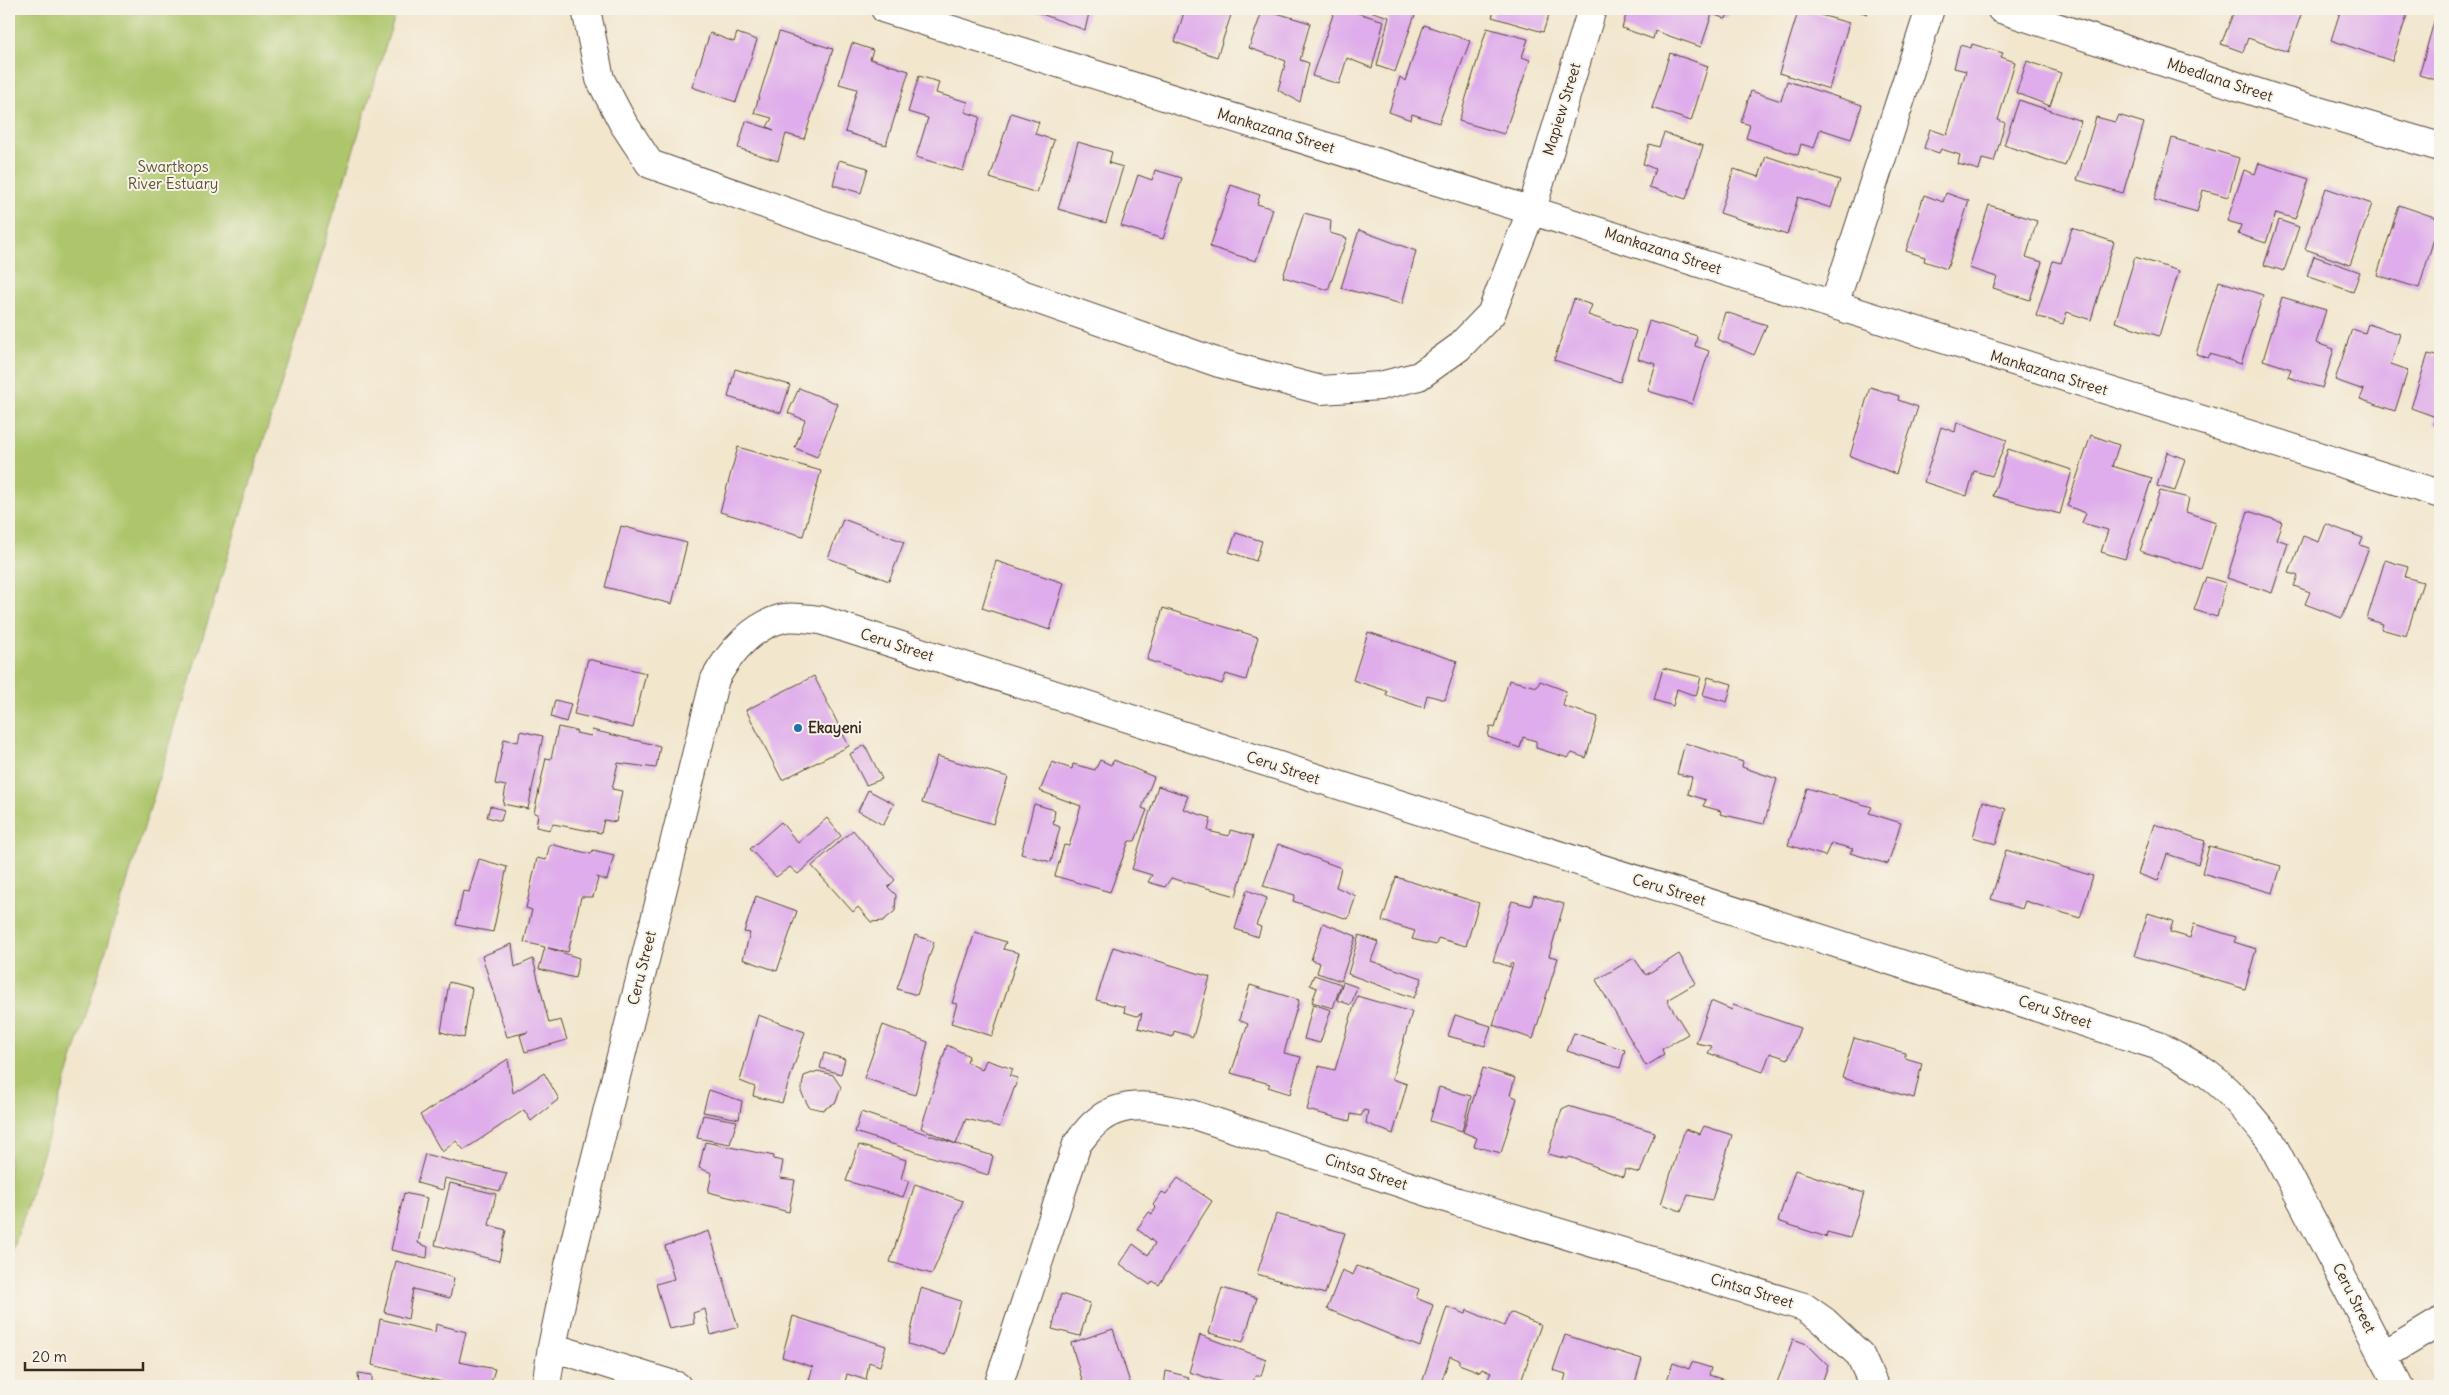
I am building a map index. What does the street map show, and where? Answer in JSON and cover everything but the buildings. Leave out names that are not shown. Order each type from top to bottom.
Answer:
[{"type":"street","name":"Mapiew Street","points":[[586,9],[600,79],[623,123],[650,164],[1219,363],[1321,390],[1380,386],[1419,376],[1458,348],[1491,314],[1532,209],[1592,9]]},
{"type":"street","name":"Mankazana Street","points":[[885,9],[917,14],[1834,306],[2440,494]]},
{"type":"street","points":[[1834,306],[1930,9]]},
{"type":"street","name":"Mbedlana Street","points":[[2001,9],[2277,99],[2440,147]]},
{"type":"street","name":"Ceru Street","points":[[546,1386],[552,1347],[572,1256],[715,678],[723,664],[745,639],[785,618],[827,622],[2159,1046],[2200,1069],[2224,1088],[2244,1108],[2270,1140],[2399,1386]]},
{"type":"street","name":"Cintsa Street","points":[[998,1386],[1078,1144],[1095,1123],[1110,1113],[1131,1106],[1161,1106],[1194,1115],[1458,1202],[1804,1307],[1824,1321],[1860,1354],[1874,1386]]},
{"type":"street","points":[[2383,1356],[2440,1322]]},
{"type":"street","points":[[552,1347],[677,1386]]},
{"type":"green space","name":"Swartkops River Estuary","points":[[9,9],[397,9],[9,1264]]},
{"type":"place","name":"Ekayeni","points":[[798,728]]}]
